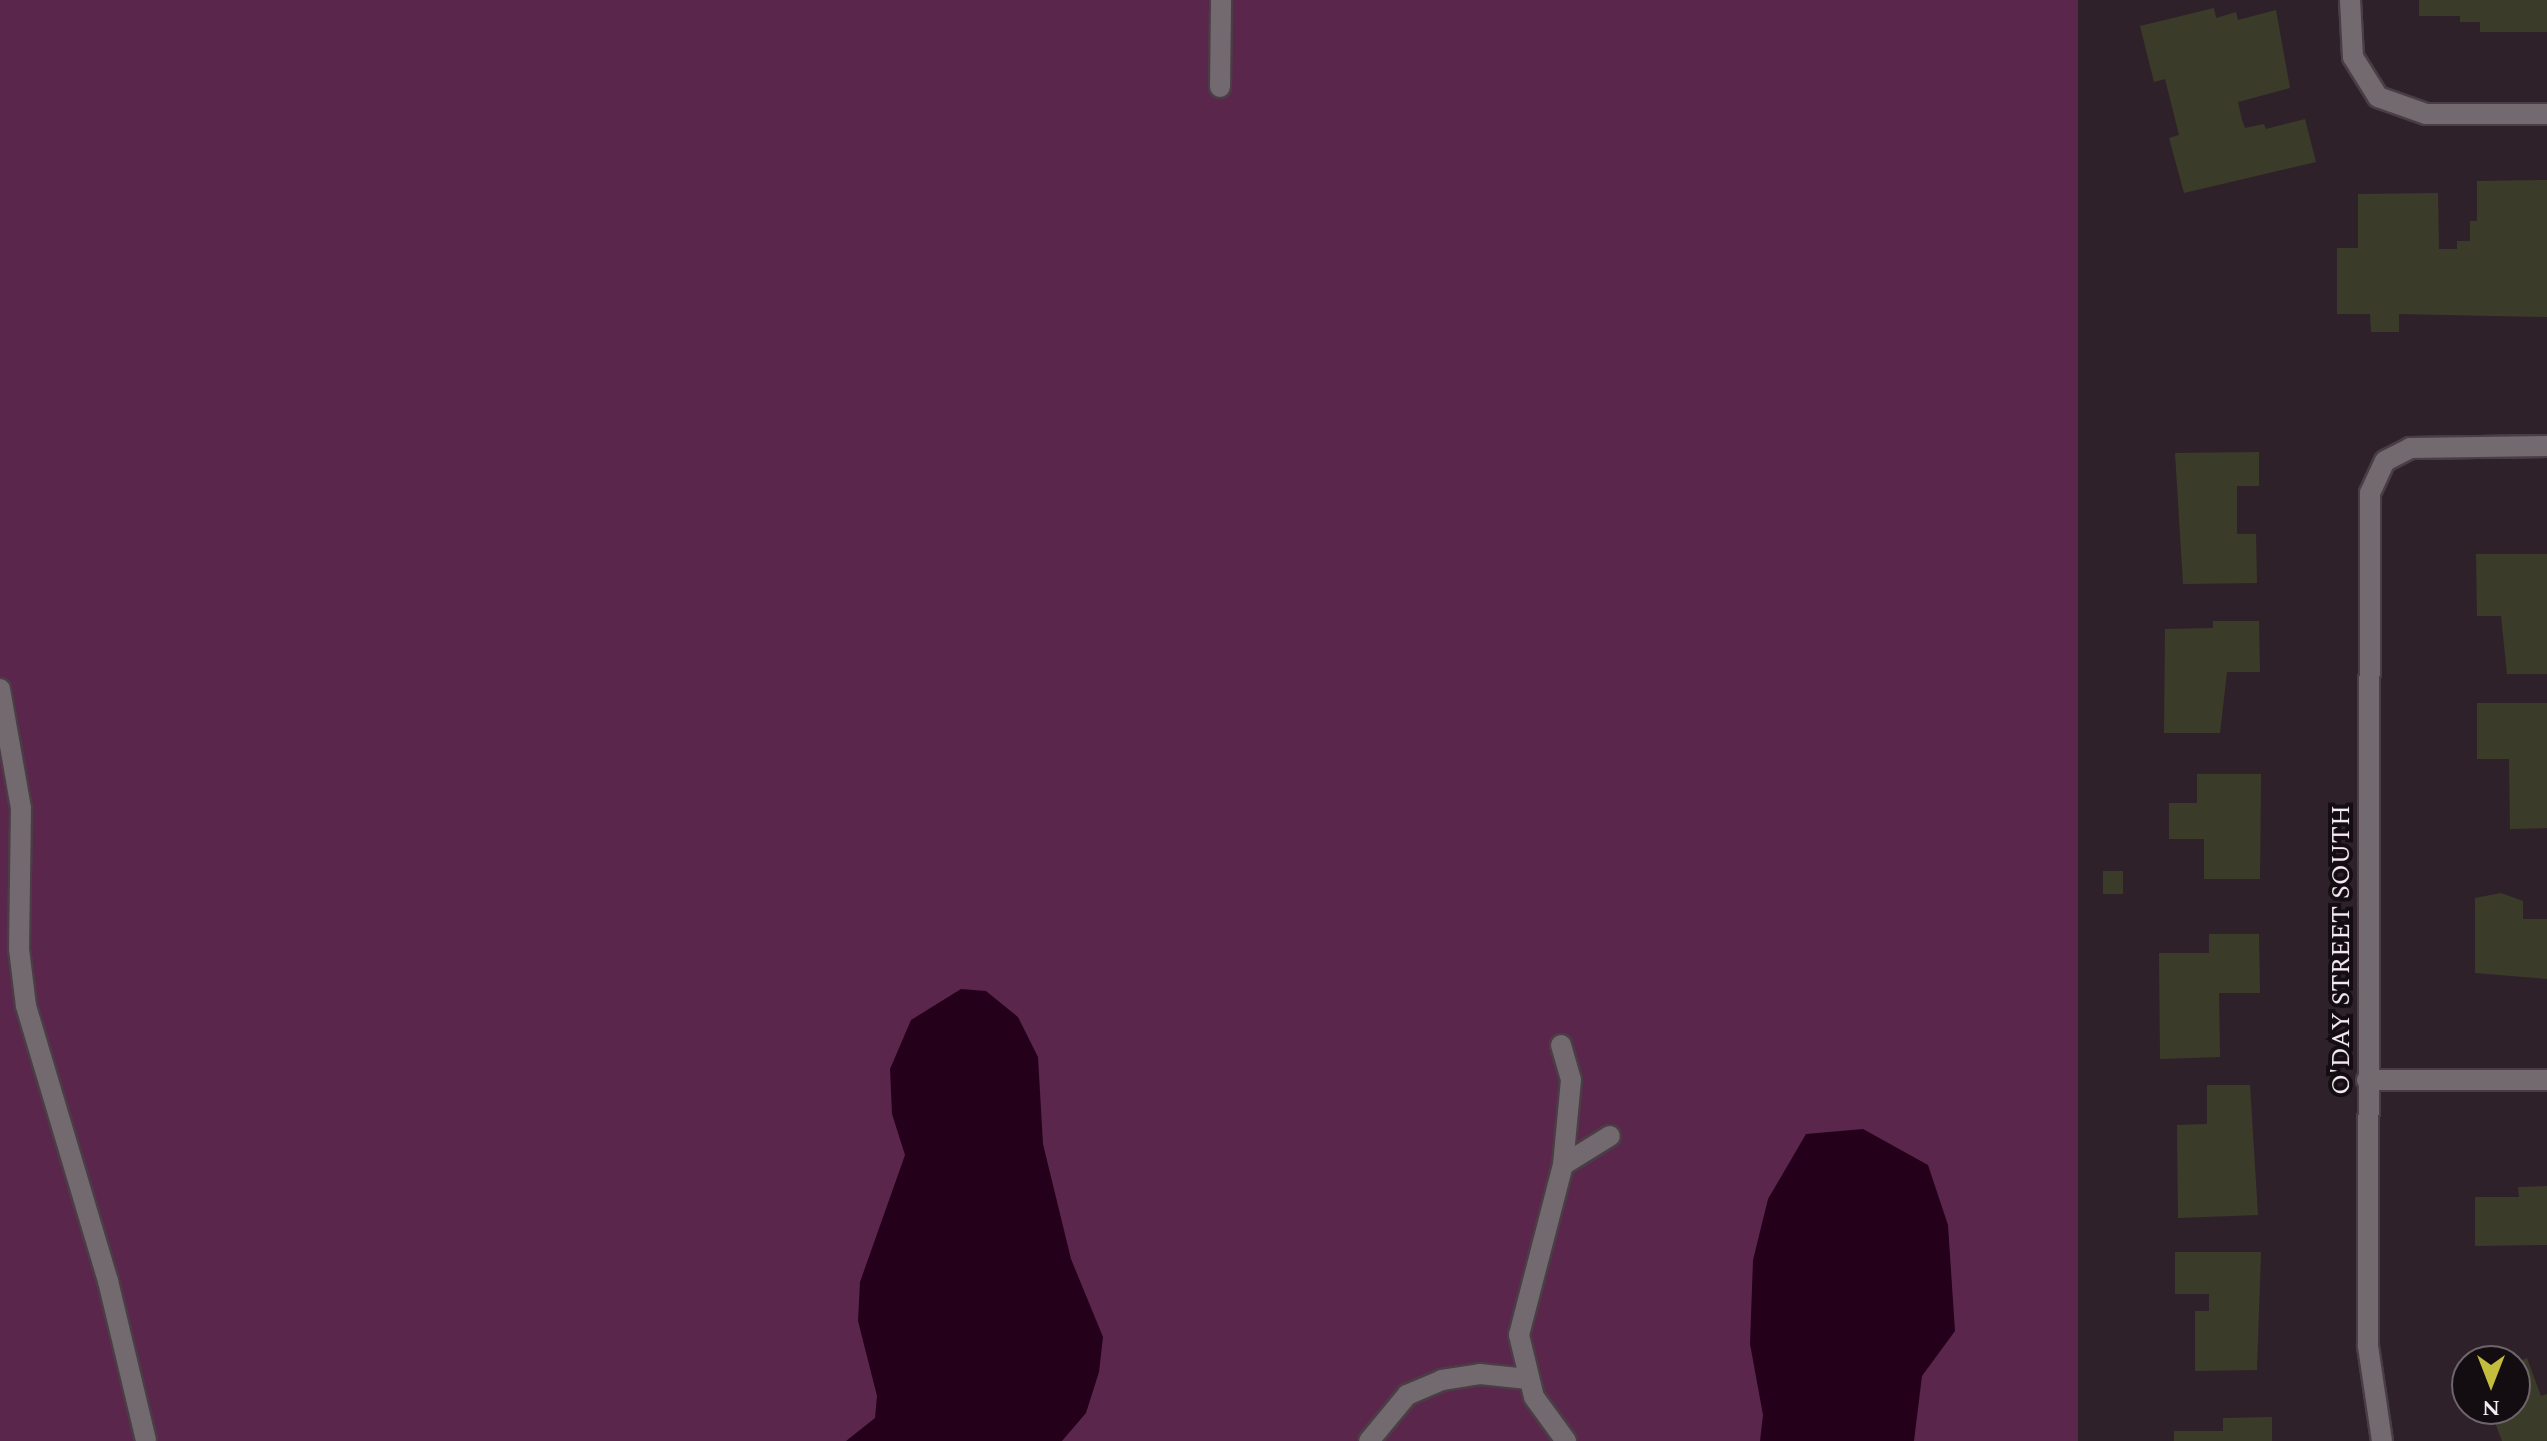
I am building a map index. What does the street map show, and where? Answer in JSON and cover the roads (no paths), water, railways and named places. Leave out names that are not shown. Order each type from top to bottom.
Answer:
[{"type":"street","points":[[1220,87],[1221,0]]},
{"type":"street","points":[[2350,0],[2355,63],[2367,87],[2386,102],[2426,114],[2547,114]]},
{"type":"street","name":"O'DAY STREET SOUTH","points":[[2382,1441],[2369,1359],[2368,525],[2372,484],[2385,461],[2420,446],[2547,446]]},
{"type":"street","points":[[0,689],[21,808],[19,949],[26,1006],[108,1281],[146,1441]]},
{"type":"street","points":[[1561,1045],[1571,1080],[1563,1165],[1519,1335],[1528,1379],[1566,1441]]},
{"type":"street","points":[[2367,1080],[2547,1080]]},
{"type":"street","points":[[1563,1165],[1610,1136]]},
{"type":"street","points":[[1369,1441],[1407,1395],[1442,1380],[1480,1374],[1528,1379]]}]
